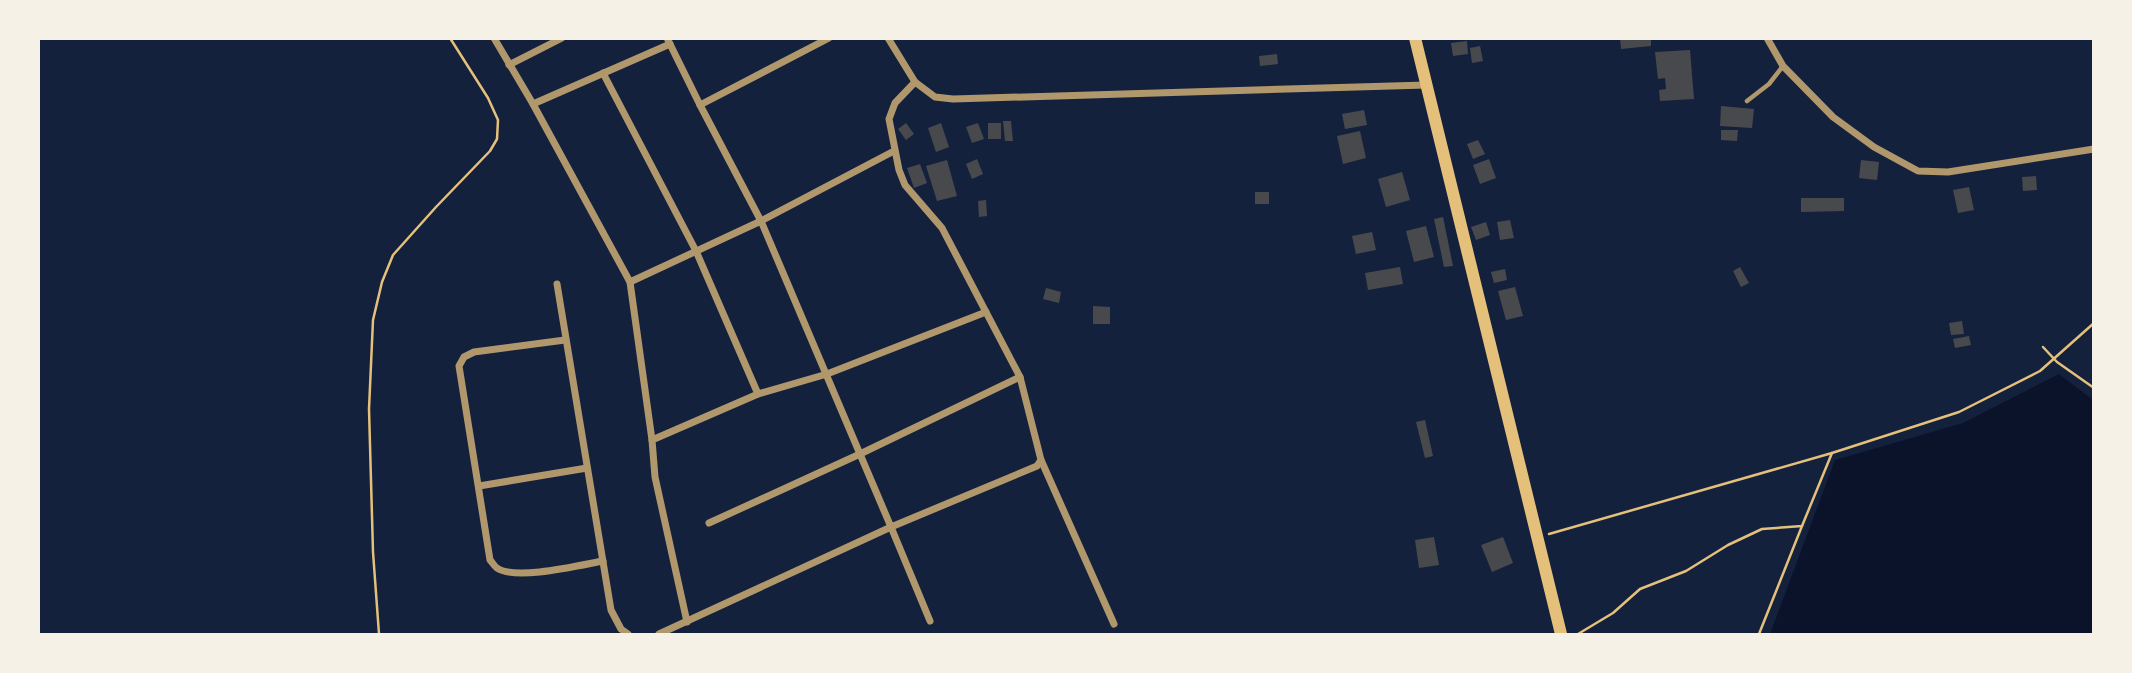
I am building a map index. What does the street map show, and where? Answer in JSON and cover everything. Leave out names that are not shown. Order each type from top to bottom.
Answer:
[{"type":"main road","points":[[1415,38],[1561,635]]},
{"type":"street","points":[[494,38],[630,282],[652,440],[654,477],[687,622]]},
{"type":"street","points":[[509,65],[562,38]]},
{"type":"street","points":[[700,106],[829,38]]},
{"type":"street","points":[[888,38],[915,82],[935,97],[953,99],[1426,85]]},
{"type":"street","points":[[1767,38],[1783,66],[1833,117],[1874,147],[1918,171],[1948,172],[2094,149]]},
{"type":"street","points":[[533,104],[603,74],[669,41],[761,221],[930,621]]},
{"type":"street","points":[[603,74],[696,251],[758,394]]},
{"type":"street","points":[[915,82],[895,103],[890,119],[894,151],[905,185],[942,228],[1020,377],[1041,460],[1115,624]]},
{"type":"street","points":[[630,282],[761,221],[894,151]]},
{"type":"street","points":[[557,284],[611,610],[621,629],[628,635]]},
{"type":"street","points":[[652,440],[758,394],[827,374],[986,312]]},
{"type":"street","points":[[565,340],[474,352],[464,357],[459,366],[490,560],[496,568],[506,572],[539,572],[603,561]]},
{"type":"street","points":[[709,523],[1020,377]]},
{"type":"street","points":[[659,635],[891,527],[1037,466],[1041,460]]},
{"type":"street","points":[[479,486],[587,468]]},
{"type":"lane","points":[[1747,102],[1769,84],[1783,66]]},
{"type":"path","points":[[379,635],[373,552],[369,409],[373,320],[376,307],[393,255],[490,151],[497,139],[498,120],[488,98],[450,38]]},
{"type":"path","points":[[1536,537],[1832,453],[1959,412],[2040,372],[2094,323]]},
{"type":"path","points":[[2043,348],[2094,388]]},
{"type":"path","points":[[1759,635],[1832,453]]},
{"type":"path","points":[[1578,635],[1613,613],[1640,589],[1686,571],[1728,545],[1762,529],[1802,526]]},
{"type":"water","points":[[2059,374],[2093,400],[2093,634],[1770,634],[1835,460],[1963,423]]},
{"type":"building","points":[[1620,38],[1651,38],[1651,46],[1621,49]]},
{"type":"building","points":[[1467,41],[1468,54],[1453,56],[1451,43]]},
{"type":"building","points":[[1480,46],[1483,61],[1472,63],[1470,48]]},
{"type":"building","points":[[1690,50],[1694,99],[1660,101],[1659,90],[1666,89],[1665,78],[1658,79],[1655,52]]},
{"type":"building","points":[[1277,54],[1278,64],[1260,66],[1259,56]]},
{"type":"building","points":[[1721,106],[1754,109],[1752,128],[1720,126]]},
{"type":"building","points":[[1364,110],[1367,125],[1345,129],[1342,114]]},
{"type":"building","points":[[1003,121],[1011,121],[1013,141],[1005,141]]},
{"type":"building","points":[[906,123],[914,134],[906,140],[898,129]]},
{"type":"building","points":[[941,123],[949,147],[936,152],[928,128]]},
{"type":"building","points":[[978,123],[984,139],[972,143],[966,127]]},
{"type":"building","points":[[988,123],[1001,123],[1001,139],[988,139]]},
{"type":"building","points":[[1721,130],[1738,130],[1737,141],[1721,140]]},
{"type":"building","points":[[1360,131],[1366,158],[1343,164],[1337,136]]},
{"type":"building","points":[[1478,140],[1485,154],[1473,159],[1467,144]]},
{"type":"building","points":[[977,159],[983,174],[972,179],[966,164]]},
{"type":"building","points":[[1489,159],[1496,178],[1480,184],[1473,165]]},
{"type":"building","points":[[947,160],[957,196],[937,201],[926,166]]},
{"type":"building","points":[[1861,160],[1879,162],[1877,180],[1859,178]]},
{"type":"building","points":[[920,164],[927,183],[914,188],[907,168]]},
{"type":"building","points":[[1402,172],[1410,200],[1386,207],[1378,179]]},
{"type":"building","points":[[2036,176],[2037,190],[2023,191],[2022,177]]},
{"type":"building","points":[[1969,187],[1974,210],[1958,213],[1953,190]]},
{"type":"building","points":[[1255,192],[1269,192],[1269,204],[1255,204]]},
{"type":"building","points":[[1801,198],[1844,198],[1844,211],[1801,212]]},
{"type":"building","points":[[986,200],[987,216],[979,217],[978,201]]},
{"type":"building","points":[[1443,217],[1453,266],[1444,267],[1434,219]]},
{"type":"building","points":[[1510,220],[1514,238],[1500,240],[1497,222]]},
{"type":"building","points":[[1486,222],[1490,235],[1476,240],[1471,227]]},
{"type":"building","points":[[1426,226],[1434,257],[1414,262],[1406,231]]},
{"type":"building","points":[[1372,232],[1376,250],[1356,254],[1352,236]]},
{"type":"building","points":[[1400,267],[1403,284],[1368,290],[1365,273]]},
{"type":"building","points":[[1740,267],[1749,283],[1741,287],[1733,271]]},
{"type":"building","points":[[1505,269],[1507,280],[1494,283],[1491,272]]},
{"type":"building","points":[[1515,287],[1523,316],[1506,320],[1498,291]]},
{"type":"building","points":[[1046,288],[1061,292],[1059,303],[1043,299]]},
{"type":"building","points":[[1093,306],[1110,307],[1110,324],[1093,324]]},
{"type":"building","points":[[1962,321],[1964,334],[1951,335],[1949,323]]},
{"type":"building","points":[[1969,336],[1971,345],[1955,348],[1953,339]]},
{"type":"building","points":[[1425,420],[1433,456],[1425,458],[1416,422]]},
{"type":"building","points":[[1434,537],[1439,565],[1419,568],[1415,540]]},
{"type":"building","points":[[1503,537],[1513,563],[1492,572],[1481,545]]}]
